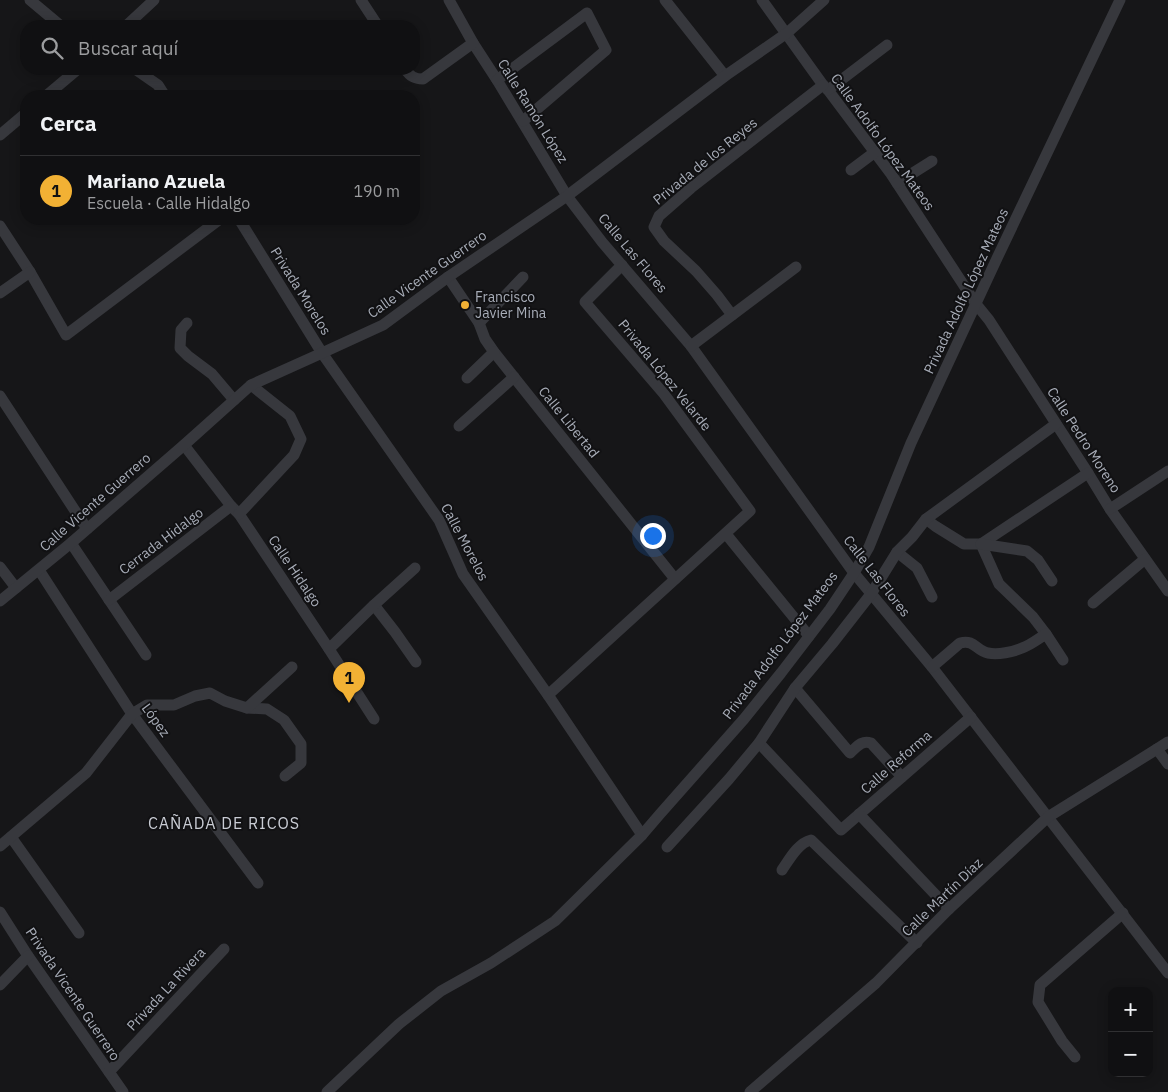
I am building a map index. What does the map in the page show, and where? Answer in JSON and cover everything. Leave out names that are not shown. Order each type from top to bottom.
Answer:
[{"type":"street","points":[[30,0],[54,20]]},
{"type":"street","points":[[132,20],[154,0]]},
{"type":"street","points":[[361,0],[374,20]]},
{"type":"street","name":"Calle Ramón López","points":[[449,0],[472,42],[567,196]]},
{"type":"street","points":[[665,0],[725,76]]},
{"type":"street","name":"Calle Adolfo López Mateos","points":[[762,0],[897,183],[976,304]]},
{"type":"street","name":"Calle Vicente Guerrero","points":[[0,602],[71,544],[251,384],[322,354],[383,325],[448,277],[567,196],[725,76],[787,33],[824,0]]},
{"type":"street","name":"Privada Adolfo López Mateos","points":[[327,1092],[398,1024],[441,991],[491,963],[555,921],[642,835],[744,719],[856,575],[911,443],[1120,0]]},
{"type":"street","points":[[497,80],[587,14],[606,50],[523,122]]},
{"type":"street","points":[[410,75],[415,79],[423,79],[472,42]]},
{"type":"street","points":[[826,88],[887,44]]},
{"type":"street","points":[[53,90],[71,75]]},
{"type":"street","points":[[144,75],[158,85],[161,90]]},
{"type":"street","name":"Privada de los Reyes","points":[[732,315],[696,271],[664,241],[654,227],[659,216],[690,188],[826,88]]},
{"type":"street","points":[[0,135],[20,117]]},
{"type":"street","points":[[851,170],[875,152]]},
{"type":"street","points":[[897,183],[932,161]]},
{"type":"street","name":"Calle Las Flores","points":[[567,196],[602,242],[691,346],[869,593],[932,667],[1168,973]]},
{"type":"street","points":[[0,226],[30,272],[66,335],[212,225]]},
{"type":"street","name":"Privada Morelos","points":[[243,225],[322,354]]},
{"type":"street","name":"Privada López Velarde","points":[[622,265],[585,302],[664,394],[750,511],[726,534]]},
{"type":"street","points":[[691,346],[796,267]]},
{"type":"street","points":[[0,293],[30,272]]},
{"type":"street","name":"Calle Libertad","points":[[448,277],[479,323],[485,339],[494,352],[675,579]]},
{"type":"street","points":[[479,323],[523,277]]},
{"type":"street","name":"Calle Pedro Moreno","points":[[976,304],[989,320],[1110,509],[1168,592]]},
{"type":"street","points":[[187,323],[181,330],[180,348],[212,374],[234,400]]},
{"type":"street","points":[[467,378],[494,352]]},
{"type":"street","name":"Calle Morelos","points":[[322,354],[439,520],[463,574],[548,695],[642,835]]},
{"type":"street","points":[[459,426],[514,378]]},
{"type":"street","name":"Cerrada Hidalgo","points":[[109,600],[235,510],[294,455],[301,439],[290,416],[251,384]]},
{"type":"street","points":[[0,396],[87,529]]},
{"type":"street","points":[[667,847],[759,743],[795,688],[832,644],[897,552],[926,519],[1056,424]]},
{"type":"street","name":"Calle Hidalgo","points":[[184,445],[235,510],[374,719]]},
{"type":"street","points":[[1110,509],[1168,471]]},
{"type":"street","points":[[981,544],[1088,473]]},
{"type":"street","points":[[926,519],[964,544],[981,544],[1027,551],[1038,560],[1052,581]]},
{"type":"street","points":[[548,695],[726,534],[809,636]]},
{"type":"street","points":[[71,544],[146,655]]},
{"type":"street","points":[[981,544],[999,584],[1034,617],[1063,660]]},
{"type":"street","points":[[897,552],[917,568],[932,597]]},
{"type":"street","points":[[1093,603],[1145,559]]},
{"type":"street","points":[[0,566],[16,588]]},
{"type":"street","points":[[329,649],[415,568]]},
{"type":"street","name":"López","points":[[38,570],[132,714],[258,883]]},
{"type":"street","points":[[374,605],[416,662]]},
{"type":"street","points":[[932,667],[960,643],[974,644],[986,653],[1002,653],[1023,648],[1046,634]]},
{"type":"street","points":[[247,708],[292,667]]},
{"type":"street","points":[[795,688],[850,753],[861,743],[871,743],[902,777]]},
{"type":"street","points":[[0,846],[86,773],[132,714],[147,705],[174,705],[195,696],[210,693],[225,701],[247,708],[267,709],[284,720],[301,744],[301,763],[285,776]]},
{"type":"street","name":"Calle Reforma","points":[[759,743],[841,830],[970,717]]},
{"type":"street","name":"Calle Martín Díaz","points":[[750,1092],[876,983],[949,910],[1048,817],[1168,742]]},
{"type":"street","points":[[1157,749],[1168,764]]},
{"type":"street","points":[[859,814],[949,910]]},
{"type":"street","points":[[11,837],[78,933]]},
{"type":"street","points":[[782,870],[798,848],[811,840],[917,943]]},
{"type":"street","name":"Privada Vicente Guerrero","points":[[0,912],[28,956],[123,1092]]},
{"type":"street","points":[[1075,1057],[1062,1041],[1038,1002],[1040,985],[1123,913]]},
{"type":"street","name":"Privada La Rivera","points":[[109,1072],[224,949]]},
{"type":"street","points":[[0,985],[28,956]]},
{"type":"place","name":"Francisco Javier Mina","points":[[465,305]]},
{"type":"place","name":"Mariano Azuela","points":[[349,703]]},
{"type":"district","name":"CAÑADA DE RICOS","points":[[224,823]]}]
